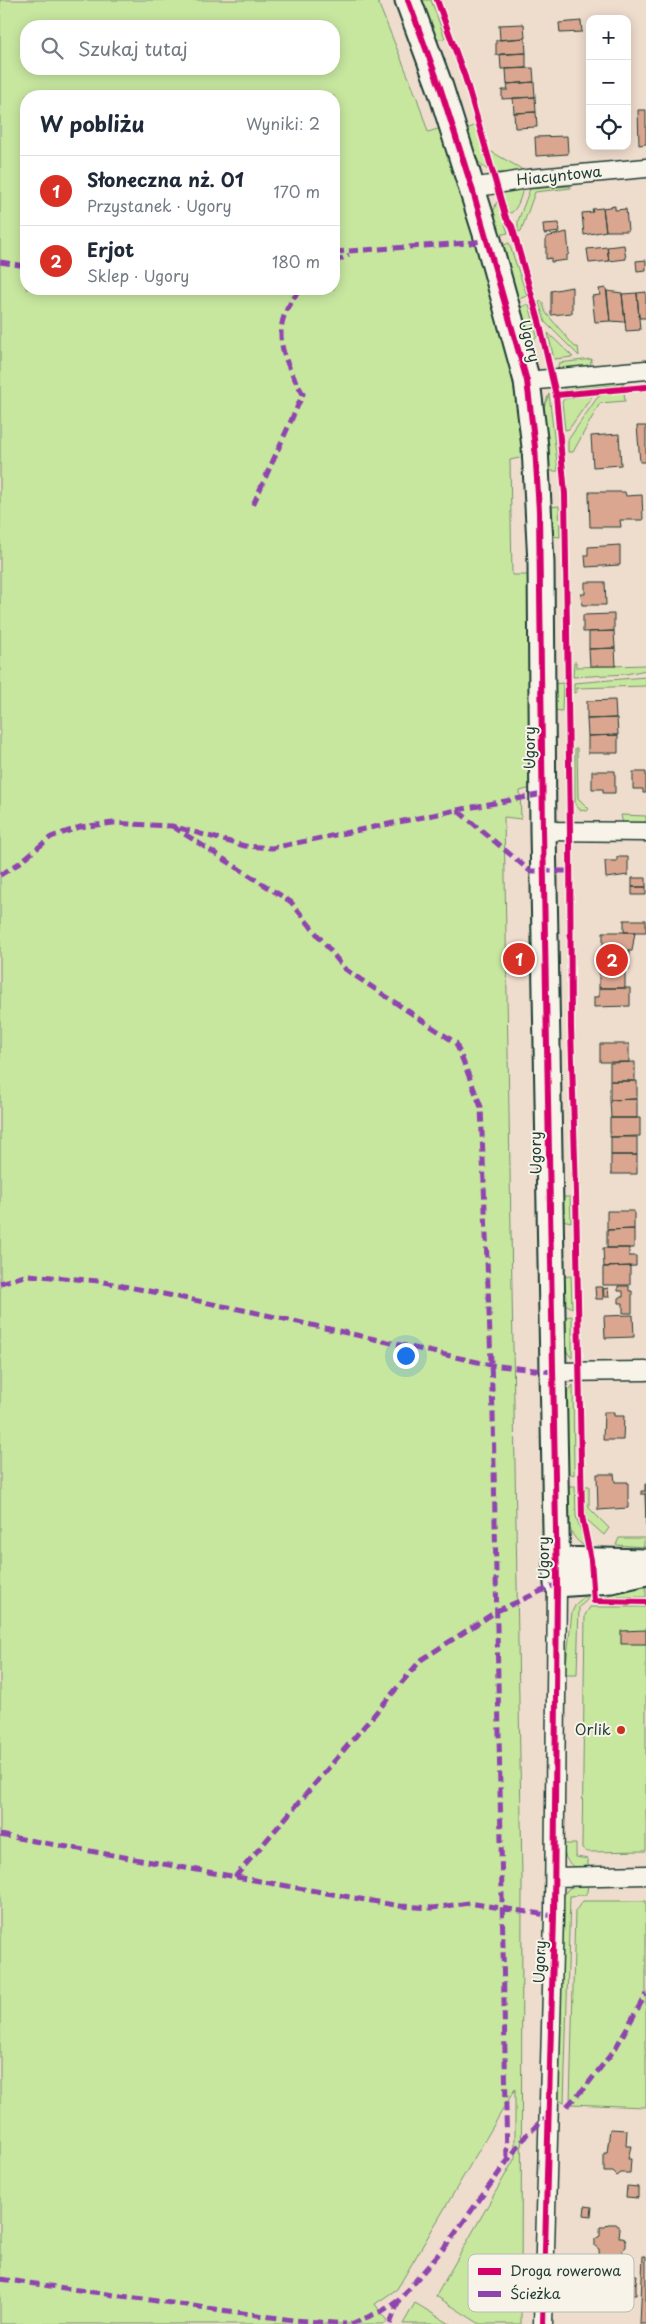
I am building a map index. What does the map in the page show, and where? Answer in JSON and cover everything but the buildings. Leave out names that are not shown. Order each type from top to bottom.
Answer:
[{"type":"street","name":"Ugory","points":[[408,0],[440,86],[472,188],[527,381],[536,447],[539,511],[552,1372],[557,1572],[554,1877],[545,2254]]},
{"type":"street","name":"Hiacyntowa","points":[[472,188],[527,179],[646,168]]},
{"type":"street","points":[[527,381],[646,370]]},
{"type":"street","points":[[543,832],[646,832]]},
{"type":"street","points":[[552,1372],[646,1371]]},
{"type":"street","points":[[557,1572],[646,1562]]},
{"type":"street","points":[[557,1572],[611,1580],[646,1572]]},
{"type":"street","points":[[554,1877],[646,1875]]},
{"type":"green space","points":[[0,0],[377,0],[417,98],[428,132],[441,128],[491,291],[502,332],[519,415],[524,457],[510,460],[512,575],[528,575],[531,788],[520,791],[521,819],[504,817],[522,1878],[521,2254],[468,2254],[468,2312],[521,2312],[521,2324],[480,2324],[436,2296],[515,2158],[515,2089],[397,2289],[375,2304],[387,2321],[385,2324],[0,2324]]},
{"type":"green space","points":[[421,0],[431,0],[445,38],[437,40]]},
{"type":"green space","points":[[476,125],[488,170],[483,167],[473,152],[467,129]]},
{"type":"green space","points":[[490,151],[520,168],[523,172],[495,173]]},
{"type":"green space","points":[[523,186],[518,205],[511,213],[508,212],[502,195],[510,189]]},
{"type":"green space","points":[[570,186],[571,188],[535,192],[521,231],[518,232],[518,221],[530,189]]},
{"type":"green space","points":[[497,201],[508,233],[499,235],[493,213]]},
{"type":"green space","points":[[509,243],[527,296],[518,299],[502,246]]},
{"type":"green space","points":[[542,301],[546,313],[575,347],[578,347],[579,356],[545,322],[539,302]]},
{"type":"green space","points":[[529,304],[537,336],[531,346],[521,307]]},
{"type":"green space","points":[[548,333],[573,357],[554,359]]},
{"type":"green space","points":[[592,359],[589,368],[557,370],[559,363]]},
{"type":"green space","points":[[621,379],[624,384],[566,390],[561,386]]},
{"type":"green space","points":[[624,392],[625,401],[600,403],[573,452],[568,452],[568,440],[597,398],[601,395]]},
{"type":"green space","points":[[549,394],[558,471],[549,471],[543,409]]},
{"type":"green space","points":[[593,395],[569,429],[565,430],[562,402],[564,399]]},
{"type":"green space","points":[[559,506],[560,537],[551,536],[550,507]]},
{"type":"green space","points":[[574,662],[576,662],[576,667],[646,665],[646,670],[626,674],[573,677]]},
{"type":"green space","points":[[646,677],[646,686],[577,688],[577,692],[574,693],[574,683]]},
{"type":"green space","points":[[563,683],[562,711],[554,710],[553,684]]},
{"type":"green space","points":[[575,748],[577,748],[578,798],[589,809],[587,811],[580,810],[575,804]]},
{"type":"green space","points":[[621,815],[646,816],[646,824],[623,824]]},
{"type":"green space","points":[[570,1197],[571,1222],[562,1220],[561,1199]]},
{"type":"green space","points":[[571,1276],[572,1308],[563,1303],[562,1277]]},
{"type":"green space","points":[[572,1316],[572,1358],[564,1344],[563,1317]]},
{"type":"green space","points":[[573,1385],[574,1475],[566,1472],[566,1395]]},
{"type":"green space","points":[[575,1486],[576,1516],[586,1547],[573,1536],[570,1529],[566,1488]]},
{"type":"green space","points":[[585,1486],[589,1486],[589,1508],[609,1528],[604,1535],[586,1519]]},
{"type":"green space","points":[[619,1538],[644,1538],[644,1547],[616,1545]]},
{"type":"green space","points":[[646,1578],[646,1597],[607,1597],[603,1591]]},
{"type":"green space","points":[[589,1592],[586,1601],[579,1607],[577,1674],[565,1674],[572,1612],[576,1604]]},
{"type":"green space","points":[[590,1607],[646,1607],[646,1851],[587,1852],[582,1848],[585,1615]]},
{"type":"green space","points":[[564,1844],[576,1844],[576,1857],[588,1859],[588,1869],[582,1869],[569,1863],[565,1855]]},
{"type":"green space","points":[[578,1883],[588,1883],[585,1895],[570,1896],[564,2103],[557,2099],[563,1898],[567,1890]]},
{"type":"green space","points":[[583,1901],[646,1901],[646,2107],[570,2104],[575,1911]]},
{"type":"green space","points":[[415,2303],[450,2324],[403,2324]]},
{"type":"marked path","points":[[340,252],[469,243],[488,240]]},
{"type":"marked path","points":[[340,259],[349,255]]},
{"type":"marked path","points":[[0,262],[20,265]]},
{"type":"marked path","points":[[253,505],[303,394],[289,367],[281,341],[284,315],[296,295]]},
{"type":"marked path","points":[[457,810],[543,794]]},
{"type":"marked path","points":[[0,875],[18,864],[51,837],[80,827],[113,823],[172,826],[245,846],[272,848],[457,810],[530,871],[570,871]]},
{"type":"marked path","points":[[172,826],[291,902],[345,969],[456,1043],[481,1107],[493,1414],[507,2162]]},
{"type":"marked path","points":[[0,1283],[28,1275],[99,1281],[253,1312],[491,1365],[552,1372]]},
{"type":"marked path","points":[[235,1877],[421,1660],[497,1611],[557,1584]]},
{"type":"marked path","points":[[0,1835],[400,1906],[432,1908],[469,1903],[554,1916]]},
{"type":"marked path","points":[[567,2106],[587,2085],[615,2049],[646,1994]]},
{"type":"marked path","points":[[351,2324],[382,2311],[399,2300],[448,2243],[527,2134],[549,2116]]},
{"type":"marked path","points":[[0,2279],[293,2320],[346,2324]]},
{"type":"marked path","points":[[390,2324],[399,2300]]},
{"type":"cycle path","points":[[408,0],[440,87],[472,188],[527,381],[535,447],[539,511],[557,1584],[554,1916],[545,2254]]},
{"type":"cycle path","points":[[437,0],[465,77],[506,218],[512,226],[539,321],[556,395],[565,494],[571,1028],[582,1516],[591,1560],[594,1601],[646,1602]]},
{"type":"cycle path","points":[[556,395],[646,387]]},
{"type":"cycle path","points":[[543,2312],[543,2324]]},
{"type":"place","name":"Słoneczna nż. 01","points":[[519,959]]},
{"type":"place","name":"Erjot","points":[[612,960]]},
{"type":"place","name":"Orlik","points":[[621,1730]]}]
